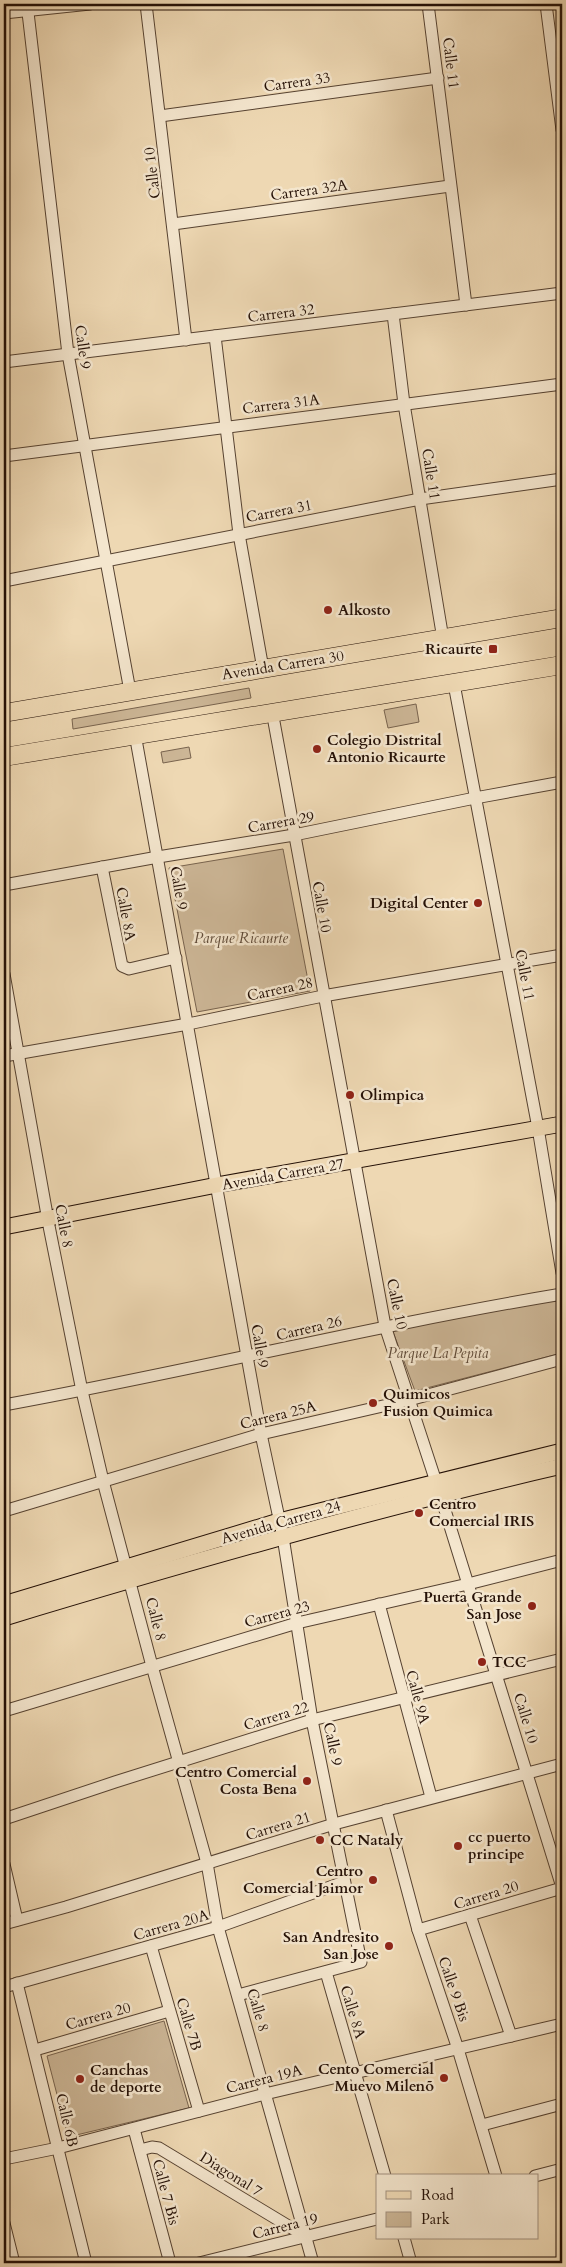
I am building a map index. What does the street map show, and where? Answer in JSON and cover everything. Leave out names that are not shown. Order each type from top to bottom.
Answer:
[{"type":"highway","name":"Avenida Carrera 30","points":[[4,713],[562,618]]},
{"type":"highway","points":[[4,756],[562,665]]},
{"type":"highway","points":[[4,760],[33,752]]},
{"type":"main road","name":"Avenida Carrera 27","points":[[4,1227],[216,1185],[562,1124]]},
{"type":"main road","name":"Avenida Carrera 24","points":[[4,1618],[129,1574],[281,1528],[438,1487],[562,1451]]},
{"type":"main road","name":"Avenida Carrera 24","points":[[438,1487],[562,1466]]},
{"type":"main road","name":"Avenida Carrera 24","points":[[4,1604],[129,1574]]},
{"type":"street","points":[[4,13],[27,8],[90,4]]},
{"type":"street","name":"Calle 10","points":[[146,4],[186,340]]},
{"type":"street","name":"Calle 11","points":[[428,4],[466,305]]},
{"type":"street","points":[[546,4],[558,66],[562,130]]},
{"type":"street","name":"Calle 9","points":[[27,8],[68,354],[130,692]]},
{"type":"street","name":"Carrera 33","points":[[160,116],[438,78]]},
{"type":"street","name":"Carrera 32A","points":[[172,224],[450,186]]},
{"type":"street","name":"Carrera 32","points":[[4,362],[562,293]]},
{"type":"street","name":"Calle 11","points":[[393,314],[404,404],[443,639]]},
{"type":"street","points":[[215,336],[239,534],[263,669]]},
{"type":"street","name":"Carrera 31A","points":[[4,456],[562,384]]},
{"type":"street","name":"Carrera 31","points":[[4,580],[420,499],[562,479]]},
{"type":"street","name":"Calle 11","points":[[454,684],[538,1128],[562,1273]]},
{"type":"street","name":"Calle 10","points":[[272,711],[385,1326],[438,1487],[562,1887]]},
{"type":"street","name":"Calle 9","points":[[136,734],[261,1434],[281,1528],[312,1720],[361,1962],[326,1972]]},
{"type":"street","name":"Carrera 29","points":[[4,885],[158,857],[294,836],[562,782]]},
{"type":"street","name":"Calle 8A","points":[[102,867],[122,966],[129,968],[176,958]]},
{"type":"street","name":"Carrera 28","points":[[4,1056],[188,1024],[323,996],[562,955]]},
{"type":"street","name":"Calle 8","points":[[4,974],[48,1219],[82,1390],[103,1481],[207,1863],[218,1927],[313,2263]]},
{"type":"street","name":"Carrera 26","points":[[4,1405],[247,1357],[385,1326],[562,1294]]},
{"type":"street","name":"Carrera 25A","points":[[4,1511],[261,1434],[409,1400],[562,1359]]},
{"type":"street","name":"Carrera 23","points":[[4,1711],[297,1623],[468,1584],[562,1560]]},
{"type":"street","name":"Calle 9A","points":[[379,1604],[402,1697],[430,1797]]},
{"type":"street","name":"Carrera 22","points":[[4,1819],[312,1720],[562,1659]]},
{"type":"street","name":"Carrera 21","points":[[4,1924],[66,1907],[334,1824],[430,1797],[562,1764]]},
{"type":"street","name":"Calle 9 Bis","points":[[386,1810],[418,1930],[482,2124],[495,2174]]},
{"type":"street","points":[[4,1867],[17,1920]]},
{"type":"street","name":"Carrera 20A","points":[[4,1987],[218,1927],[344,1882]]},
{"type":"street","name":"Carrera 20","points":[[418,1930],[562,1887]]},
{"type":"street","points":[[470,1915],[511,2036]]},
{"type":"street","name":"Calle 7B","points":[[151,1946],[199,2111]]},
{"type":"street","points":[[238,1995],[326,1972]]},
{"type":"street","name":"Calle 8A","points":[[326,1972],[384,2174]]},
{"type":"street","name":"Calle 6B","points":[[18,1983],[86,2263]]},
{"type":"street","name":"Carrera 20","points":[[35,2050],[169,2012]]},
{"type":"street","name":"Carrera 19A","points":[[4,2159],[58,2148],[355,2072],[562,2024]]},
{"type":"street","points":[[482,2124],[562,2104]]},
{"type":"street","name":"Calle 7 Bis","points":[[134,2129],[170,2263]]},
{"type":"street","name":"Diagonal 7","points":[[140,2150],[155,2146],[160,2148],[305,2236]]},
{"type":"street","points":[[538,2175],[562,2169]]},
{"type":"street","name":"Carrera 19","points":[[199,2263],[376,2219]]},
{"type":"street","points":[[4,2223],[14,2263]]},
{"type":"street","points":[[405,2240],[411,2263]]},
{"type":"green space","points":[[249,688],[251,698],[73,729],[72,719]]},
{"type":"green space","points":[[416,704],[419,722],[388,728],[384,710]]},
{"type":"green space","points":[[189,747],[191,758],[163,763],[161,752]]},
{"type":"green space","name":"Parque Ricaurte","points":[[283,849],[310,991],[197,1012],[169,868]]},
{"type":"green space","name":"Parque La Pepita","points":[[562,1299],[562,1353],[415,1391],[392,1329]]},
{"type":"green space","points":[[164,2021],[189,2108],[68,2137],[47,2056]]},
{"type":"place","name":"Alkosto","points":[[328,610]]},
{"type":"place","name":"Ricaurte","points":[[493,649]]},
{"type":"place","name":"Colegio Distrital Antonio Ricaurte","points":[[317,749]]},
{"type":"place","name":"Digital Center","points":[[478,903]]},
{"type":"place","name":"Olimpica","points":[[350,1095]]},
{"type":"place","name":"Quimicos Fusion Quimica","points":[[373,1403]]},
{"type":"place","name":"Centro Comercial IRIS","points":[[419,1513]]},
{"type":"place","name":"Puerta Grande San Jose","points":[[532,1606]]},
{"type":"place","name":"TCC","points":[[482,1662]]},
{"type":"place","name":"Centro Comercial Costa Bena","points":[[307,1781]]},
{"type":"place","name":"CC Nataly","points":[[320,1840]]},
{"type":"place","name":"cc puerto principe","points":[[458,1846]]},
{"type":"place","name":"Centro Comercial Jaimor","points":[[373,1880]]},
{"type":"place","name":"San Andresito San Jose","points":[[389,1946]]},
{"type":"place","name":"Cento Comercial Muevo Milenõ","points":[[444,2078]]},
{"type":"place","name":"Canchas de deporte","points":[[80,2079]]}]
